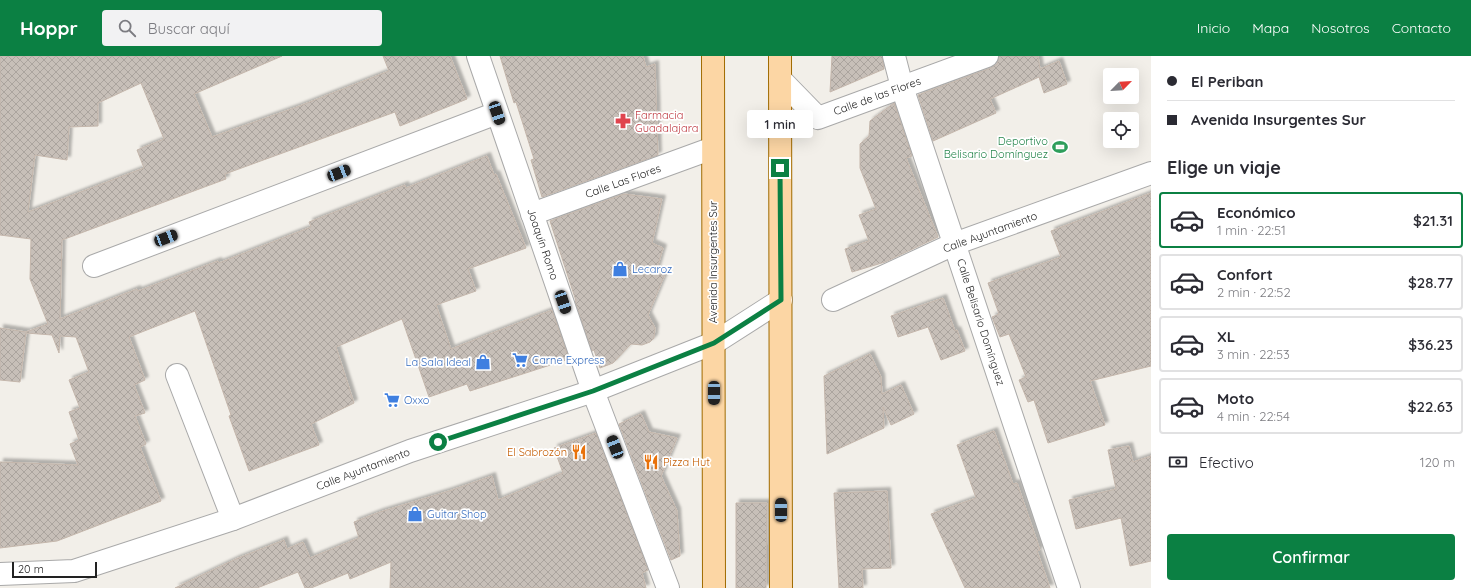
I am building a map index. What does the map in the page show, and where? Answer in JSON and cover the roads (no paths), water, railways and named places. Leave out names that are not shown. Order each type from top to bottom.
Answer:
[{"type":"main road","name":"Avenida Insurgentes Sur","points":[[713,56],[714,588]]},
{"type":"main road","points":[[780,56],[781,588]]},
{"type":"street","name":"Joaquín Romo","points":[[478,56],[593,391],[668,588]]},
{"type":"street","name":"Calle Belisario Domínguez","points":[[894,56],[902,87],[1069,588]]},
{"type":"street","name":"Calle de las Flores","points":[[780,79],[818,118],[987,56]]},
{"type":"street","points":[[94,266],[497,113]]},
{"type":"street","name":"Calle Las Flores","points":[[532,214],[713,148]]},
{"type":"street","name":"Calle Ayuntamiento","points":[[833,300],[954,244],[1151,173]]},
{"type":"street","name":"Calle Ayuntamiento","points":[[0,574],[74,579],[410,451],[593,391],[714,343],[781,300]]},
{"type":"street","points":[[177,375],[233,519]]},
{"type":"place","name":"Farmacia Guadalajara","points":[[623,121]]},
{"type":"place","name":"Deportivo Belisario Domínguez","points":[[1060,147]]},
{"type":"place","name":"Lecaroz","points":[[620,269]]},
{"type":"place","name":"Carne Express","points":[[520,360]]},
{"type":"place","name":"La Sala Ideal","points":[[483,362]]},
{"type":"place","name":"Oxxo","points":[[392,400]]},
{"type":"place","name":"El Sabrozón","points":[[579,452]]},
{"type":"place","name":"Pizza Hut","points":[[651,462]]},
{"type":"place","name":"Guitar Shop","points":[[415,514]]}]
